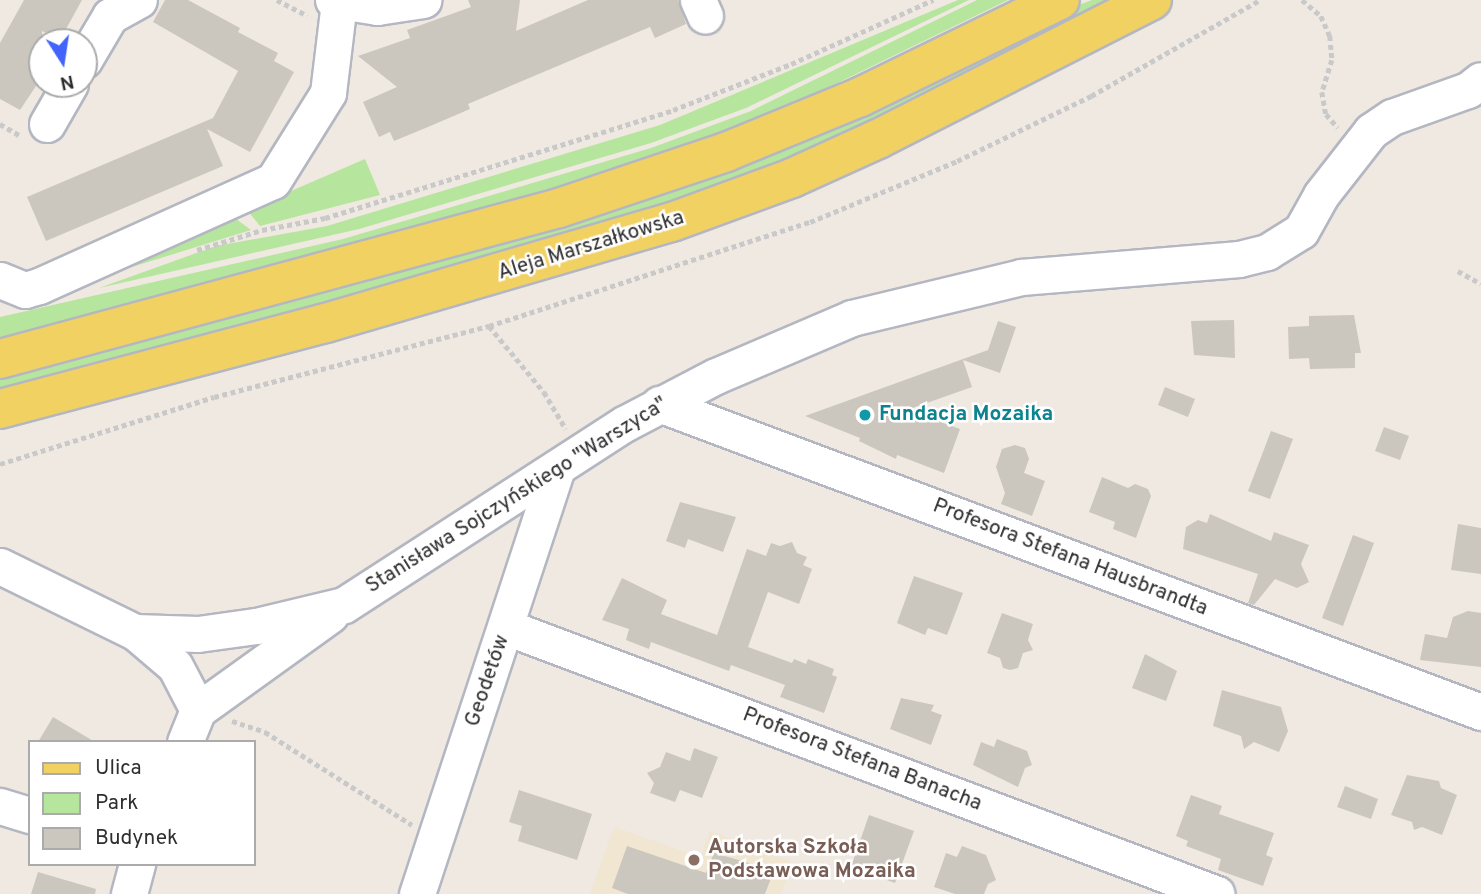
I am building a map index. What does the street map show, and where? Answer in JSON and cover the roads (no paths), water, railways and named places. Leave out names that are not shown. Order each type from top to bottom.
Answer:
[{"type":"main road","points":[[0,359],[559,208],[726,152],[860,97],[1060,0]]},
{"type":"main road","name":"Aleja Marszałkowska","points":[[0,409],[326,323],[671,222],[792,178],[878,139],[1152,0]]},
{"type":"street","points":[[98,36],[110,16],[139,0]]},
{"type":"street","points":[[0,280],[25,289],[39,286],[273,181],[328,93],[336,1],[377,7],[423,0]]},
{"type":"street","name":"Stanisława Sojczyńskiego \"Warszyca\"","points":[[0,566],[135,632],[198,634],[256,626],[345,605],[659,404],[808,336],[903,302],[1021,277],[1239,258],[1268,252],[1301,231],[1321,195],[1371,131],[1432,100],[1477,88]]},
{"type":"street","points":[[47,124],[62,98]]},
{"type":"street","name":"Profesora Stefana Hausbrandta","points":[[659,404],[1481,712]]},
{"type":"street","name":"Geodetów","points":[[417,894],[506,627],[569,461]]},
{"type":"street","points":[[186,740],[198,710],[345,605]]},
{"type":"street","name":"Profesora Stefana Banacha","points":[[506,627],[1217,894]]},
{"type":"street","points":[[135,632],[175,666],[198,710]]},
{"type":"street","points":[[0,806],[28,814]]},
{"type":"street","points":[[129,894],[136,866]]},
{"type":"place","name":"Fundacja Mozaika","points":[[865,415]]},
{"type":"place","name":"Autorska Szkoła Podstawowa Mozaika","points":[[694,860]]}]
